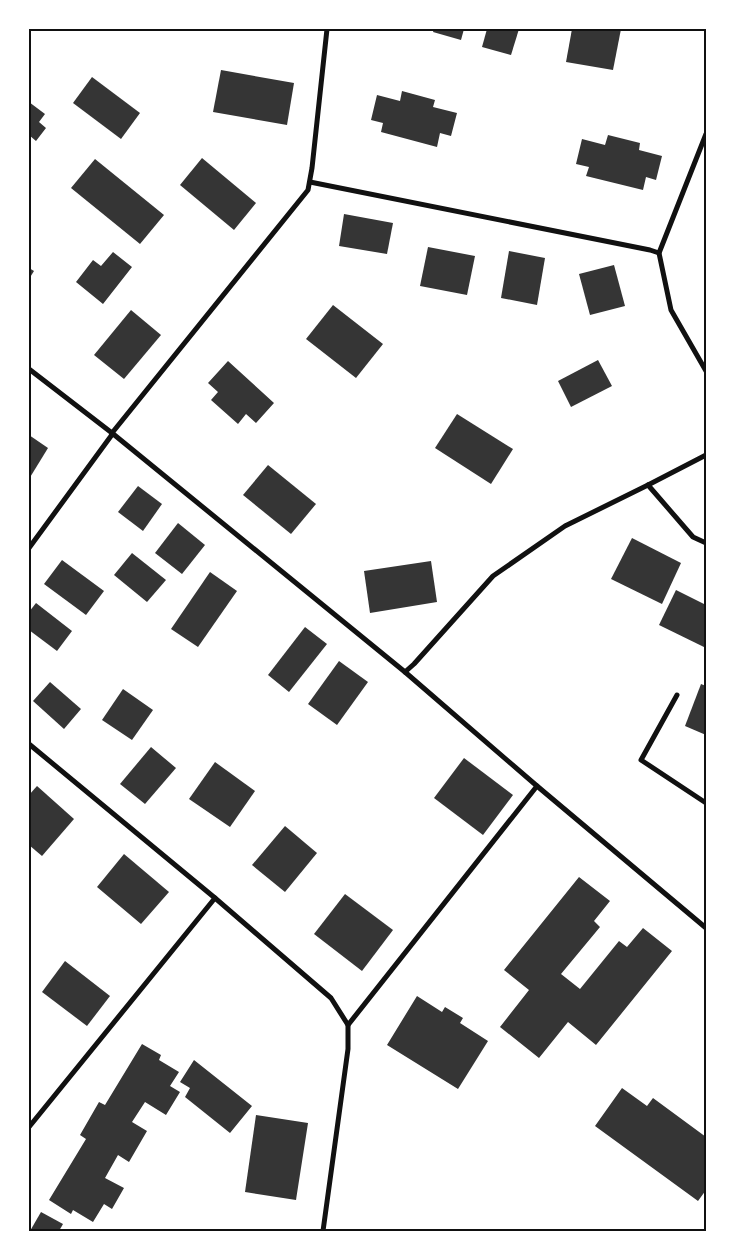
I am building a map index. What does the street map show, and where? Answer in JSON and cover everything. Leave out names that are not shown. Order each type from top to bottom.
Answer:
[{"type":"street","points":[[29,548],[112,433],[308,190],[327,29]]},
{"type":"street","points":[[706,134],[660,253],[671,310],[706,371]]},
{"type":"street","points":[[310,182],[660,253]]},
{"type":"street","points":[[29,368],[112,433],[405,672],[706,928]]},
{"type":"street","points":[[405,672],[493,576],[565,526],[706,455]]},
{"type":"street","points":[[648,485],[693,537],[706,543]]},
{"type":"street","points":[[677,695],[641,760],[706,803]]},
{"type":"street","points":[[29,744],[215,898],[331,998],[348,1025],[348,1049],[323,1231]]},
{"type":"street","points":[[348,1025],[537,786]]},
{"type":"street","points":[[29,1127],[215,898]]},
{"type":"building","points":[[434,29],[464,29],[461,40],[433,32]]},
{"type":"building","points":[[487,29],[519,29],[511,55],[482,47]]},
{"type":"building","points":[[572,29],[621,29],[613,70],[566,62]]},
{"type":"building","points":[[221,70],[294,83],[287,125],[213,112]]},
{"type":"building","points":[[92,77],[140,113],[121,139],[73,103]]},
{"type":"building","points":[[402,91],[435,100],[433,107],[457,113],[451,136],[440,133],[437,147],[381,132],[383,123],[371,120],[377,95],[400,101]]},
{"type":"building","points":[[29,102],[45,114],[39,122],[46,128],[36,141],[29,135]]},
{"type":"building","points":[[608,135],[640,143],[639,150],[662,156],[656,180],[646,177],[643,190],[586,176],[589,167],[576,164],[582,139],[605,145]]},
{"type":"building","points":[[202,158],[256,203],[234,230],[180,185]]},
{"type":"building","points":[[95,159],[164,215],[140,244],[71,188]]},
{"type":"building","points":[[344,214],[393,223],[387,254],[339,246]]},
{"type":"building","points":[[428,247],[475,256],[467,295],[420,286]]},
{"type":"building","points":[[509,251],[545,258],[537,305],[501,298]]},
{"type":"building","points":[[113,252],[132,267],[103,304],[76,282],[93,260],[101,266]]},
{"type":"building","points":[[614,265],[625,306],[590,315],[579,274]]},
{"type":"building","points":[[29,268],[34,271],[29,279]]},
{"type":"building","points":[[333,305],[383,344],[356,378],[306,339]]},
{"type":"building","points":[[131,310],[161,335],[124,379],[94,355]]},
{"type":"building","points":[[598,360],[612,386],[571,407],[558,381]]},
{"type":"building","points":[[228,361],[274,403],[256,423],[246,414],[238,424],[211,400],[218,392],[208,383]]},
{"type":"building","points":[[457,414],[513,449],[491,484],[435,448]]},
{"type":"building","points":[[29,435],[48,448],[29,479]]},
{"type":"building","points":[[268,465],[316,504],[291,534],[243,495]]},
{"type":"building","points":[[138,486],[162,504],[143,531],[118,512]]},
{"type":"building","points":[[178,523],[205,545],[182,574],[155,553]]},
{"type":"building","points":[[632,538],[681,563],[662,604],[611,579]]},
{"type":"building","points":[[132,553],[166,580],[147,602],[114,575]]},
{"type":"building","points":[[62,560],[104,591],[86,615],[44,584]]},
{"type":"building","points":[[431,561],[437,602],[370,613],[364,571]]},
{"type":"building","points":[[210,572],[237,591],[198,647],[171,629]]},
{"type":"building","points":[[676,590],[706,605],[706,648],[659,625]]},
{"type":"building","points":[[36,603],[72,631],[57,651],[29,630],[29,612]]},
{"type":"building","points":[[305,627],[327,644],[289,692],[268,675]]},
{"type":"building","points":[[339,661],[368,682],[337,725],[308,704]]},
{"type":"building","points":[[50,682],[81,709],[64,729],[33,701]]},
{"type":"building","points":[[701,684],[706,686],[706,735],[685,726]]},
{"type":"building","points":[[123,689],[153,710],[132,740],[102,720]]},
{"type":"building","points":[[151,747],[176,768],[145,804],[120,784]]},
{"type":"building","points":[[464,758],[513,795],[483,835],[434,798]]},
{"type":"building","points":[[215,762],[255,791],[230,827],[189,799]]},
{"type":"building","points":[[37,786],[74,819],[42,856],[29,845],[29,795]]},
{"type":"building","points":[[285,826],[317,853],[285,892],[252,865]]},
{"type":"building","points":[[124,854],[169,892],[141,924],[97,887]]},
{"type":"building","points":[[579,877],[610,901],[594,921],[600,927],[561,974],[580,989],[619,941],[627,947],[643,928],[672,951],[596,1045],[568,1022],[539,1058],[500,1027],[529,990],[504,970]]},
{"type":"building","points":[[345,894],[393,930],[362,971],[314,934]]},
{"type":"building","points":[[65,961],[110,996],[87,1026],[42,992]]},
{"type":"building","points":[[417,996],[442,1012],[445,1007],[463,1018],[460,1023],[488,1041],[458,1089],[387,1045]]},
{"type":"building","points":[[142,1044],[161,1055],[159,1060],[179,1072],[170,1086],[180,1092],[166,1115],[145,1102],[132,1122],[147,1131],[129,1162],[118,1155],[105,1178],[124,1188],[112,1209],[104,1204],[93,1222],[73,1210],[71,1214],[49,1200],[86,1139],[80,1135],[99,1102],[105,1105]]},
{"type":"building","points":[[194,1060],[252,1106],[230,1133],[185,1097],[190,1088],[180,1082]]},
{"type":"building","points":[[622,1088],[647,1106],[653,1098],[706,1137],[706,1190],[698,1201],[595,1126]]},
{"type":"building","points":[[256,1115],[308,1123],[296,1200],[245,1192]]},
{"type":"building","points":[[41,1212],[63,1224],[59,1231],[30,1231]]}]
